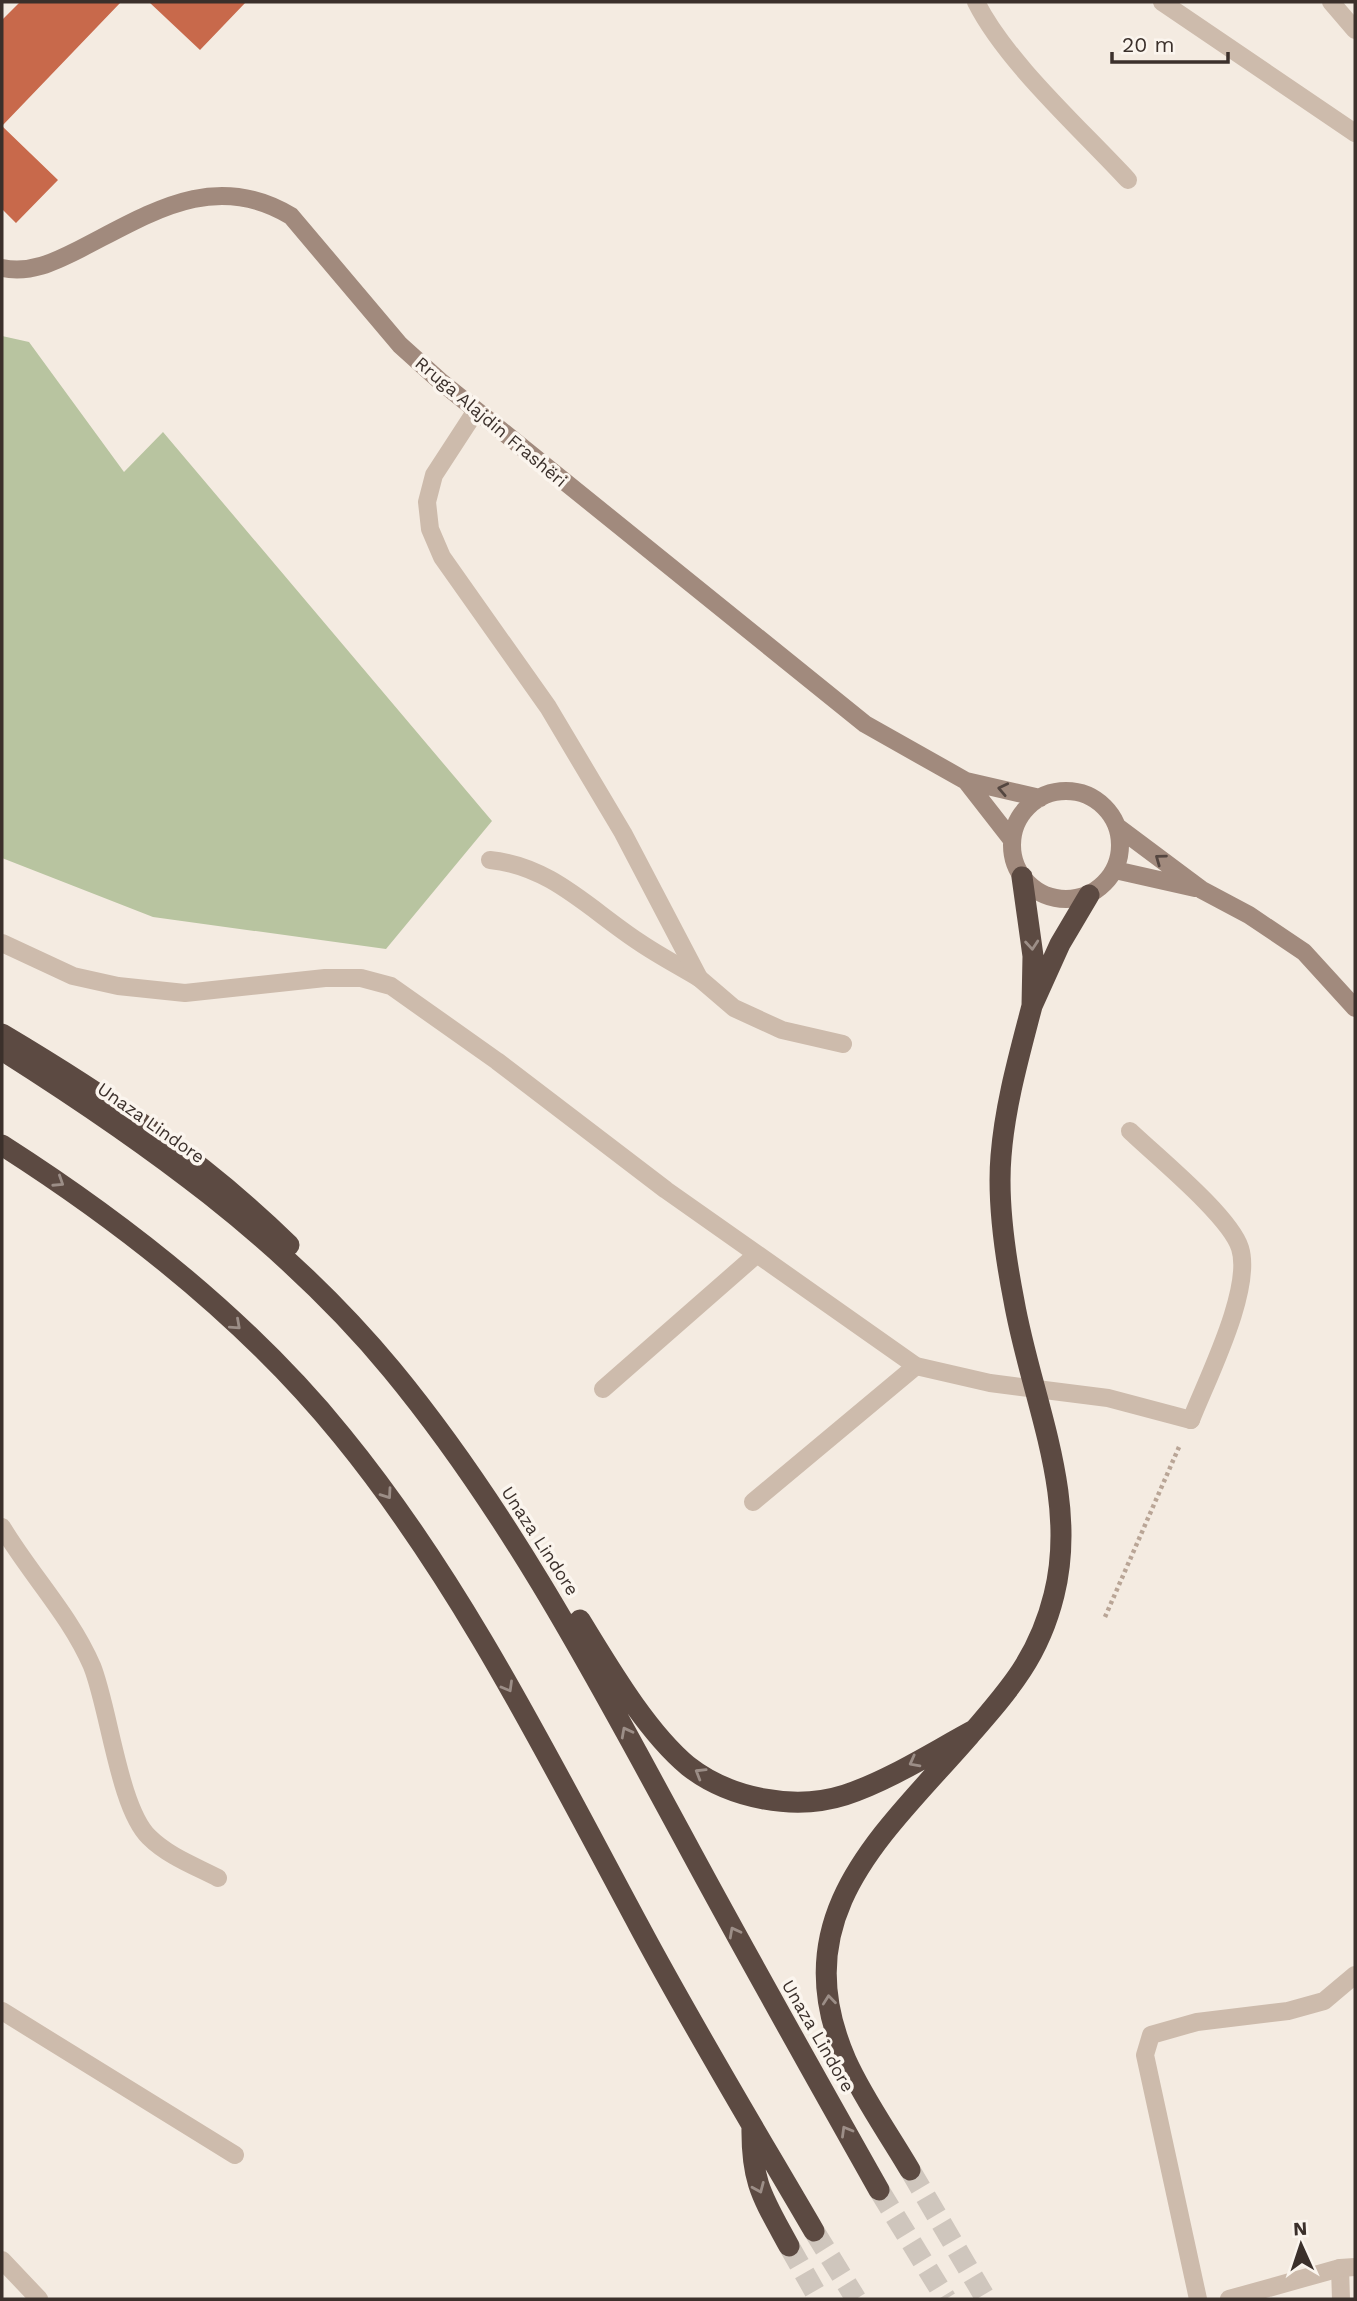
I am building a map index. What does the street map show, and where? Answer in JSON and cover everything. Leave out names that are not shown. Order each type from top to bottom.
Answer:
[{"type":"highway","points":[[1022,877],[1033,956],[1032,1006]]},
{"type":"highway","points":[[910,2170],[847,2063],[832,2023],[828,2003],[827,1947],[841,1900],[869,1852],[1003,1700],[1028,1662],[1058,1579],[1060,1514],[1057,1483],[1014,1303],[1000,1185],[1008,1104],[1032,1006],[1059,944],[1089,895]]},
{"type":"highway","points":[[2,1034],[116,1107],[194,1163],[264,1220],[362,1318],[444,1416],[620,1682],[664,1741],[688,1766],[721,1786],[747,1794],[779,1802],[813,1801],[844,1795],[874,1783],[974,1730]]},
{"type":"highway","name":"Unaza Lindore","points":[[2,1050],[123,1130],[220,1201],[306,1278],[390,1367],[454,1450],[575,1638],[746,1955],[879,2190]]},
{"type":"highway","points":[[2,1145],[72,1190],[158,1254],[252,1339],[339,1432],[386,1492],[458,1603],[541,1744],[670,1984],[814,2231]]},
{"type":"highway","points":[[752,2124],[755,2180],[789,2246]]},
{"type":"main road","name":"Rruga Alajdin Frashëri","points":[[2,268],[44,267],[166,205],[191,198],[220,195],[256,200],[291,216],[400,345],[475,412],[865,724],[967,781],[1040,797],[1071,791],[1087,794],[1106,808],[1119,828],[1202,890],[1249,915],[1304,952],[1355,1008]]},
{"type":"main road","name":"Rruga Alajdin Frashëri","points":[[967,781],[1012,840],[1016,865],[1022,877]]},
{"type":"main road","points":[[1012,840],[1021,816],[1040,797]]},
{"type":"main road","points":[[1022,877],[1041,894],[1071,900],[1089,895],[1105,884],[1115,870],[1120,856],[1119,828]]},
{"type":"main road","name":"Rruga Alajdin Frashëri","points":[[1115,870],[1202,890]]},
{"type":"street","points":[[975,2],[986,23],[1021,64],[1128,180]]},
{"type":"street","points":[[1162,2],[1355,133]]},
{"type":"street","points":[[1331,2],[1355,30]]},
{"type":"street","points":[[475,412],[434,475],[427,502],[430,529],[442,557],[548,707],[624,833],[699,978]]},
{"type":"street","points":[[490,860],[517,862],[542,873],[639,943],[699,978],[734,1008],[782,1030],[843,1044]]},
{"type":"street","points":[[2,943],[73,976],[118,986],[185,993],[361,978],[391,986],[757,1255],[916,1366],[990,1383],[1108,1398],[1191,1420],[1236,1306],[1244,1273],[1240,1246],[1221,1219],[1130,1131]]},
{"type":"street","points":[[603,1389],[757,1255]]},
{"type":"street","points":[[753,1502],[916,1366]]},
{"type":"street","points":[[2,1527],[80,1642],[93,1668],[132,1810],[147,1836],[166,1851],[218,1878]]},
{"type":"street","points":[[1198,2299],[1144,2056],[1151,2035],[1197,2022],[1287,2011],[1324,2001],[1355,1975]]},
{"type":"street","points":[[2,2011],[235,2155]]},
{"type":"street","points":[[2,2260],[39,2299]]},
{"type":"street","points":[[1229,2299],[1348,2267],[1341,2299]]},
{"type":"path","points":[[1105,1617],[1191,1420]]},
{"type":"green space","points":[[2,336],[29,342],[124,472],[163,432],[492,821],[386,949],[153,917],[2,858]]},
{"type":"building","points":[[20,2],[121,2],[2,126],[2,20]]},
{"type":"building","points":[[149,2],[246,2],[200,50]]},
{"type":"building","points":[[2,126],[58,180],[16,223],[2,209]]},
{"type":"tunnel","points":[[910,2170],[986,2299]]},
{"type":"tunnel","points":[[879,2190],[946,2299]]},
{"type":"tunnel","points":[[814,2231],[856,2299]]},
{"type":"tunnel","points":[[789,2246],[819,2299]]}]
